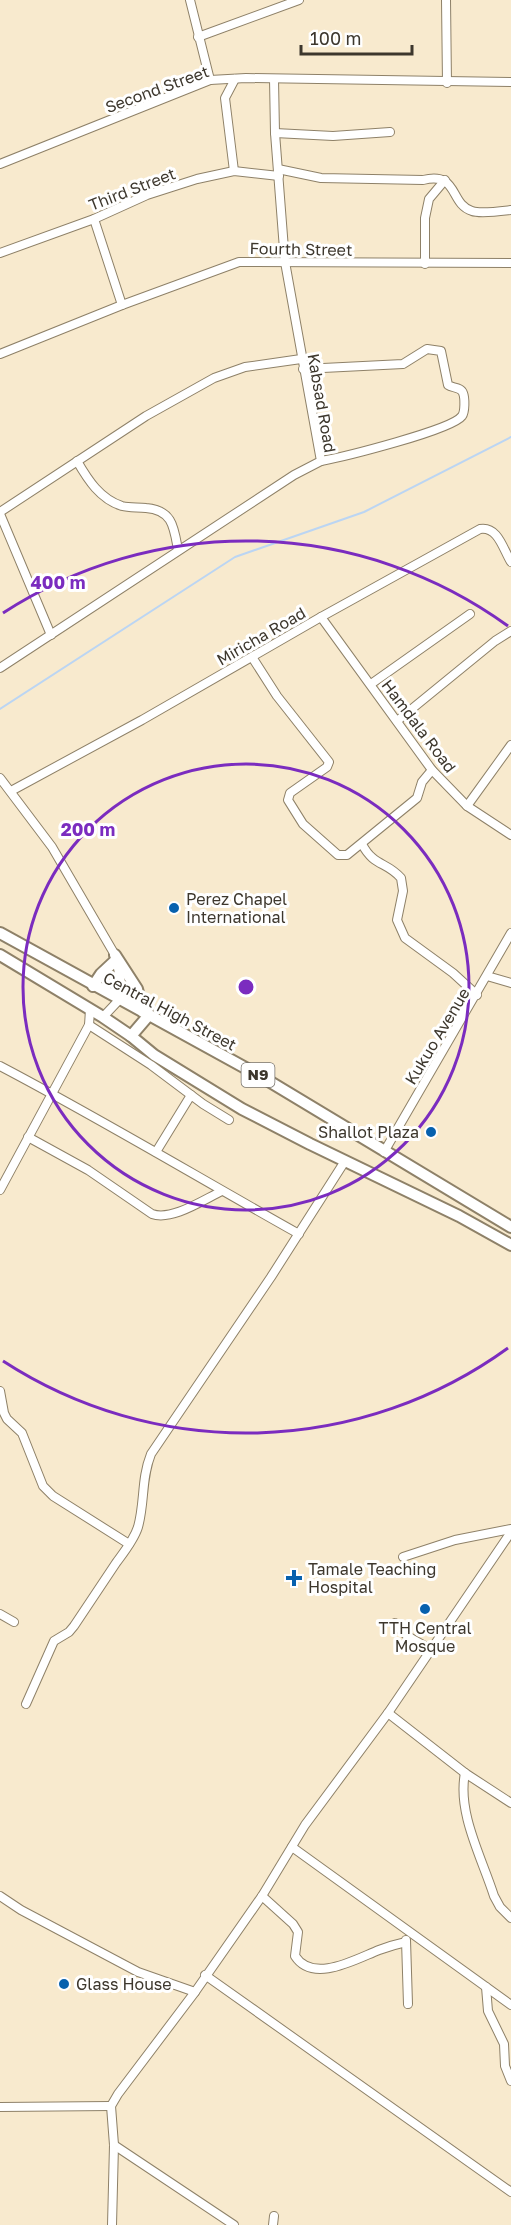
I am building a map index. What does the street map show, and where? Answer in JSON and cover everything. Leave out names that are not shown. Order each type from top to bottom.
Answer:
[{"type":"highway","name":"Central High Street","points":[[0,933],[262,1077],[511,1227]]},
{"type":"highway","name":"N9","points":[[0,955],[103,1017],[154,1055],[233,1103],[274,1126],[450,1211],[511,1245]]},
{"type":"highway","points":[[93,986],[116,958],[137,989],[146,1014],[131,1036]]},
{"type":"street","points":[[190,0],[210,80]]},
{"type":"street","points":[[198,38],[283,2],[299,0]]},
{"type":"street","points":[[446,0],[447,82]]},
{"type":"street","points":[[234,171],[225,98],[235,79]]},
{"type":"street","name":"Kabsad Road","points":[[0,668],[294,475],[321,461],[285,262],[275,133],[274,79]]},
{"type":"street","name":"Second Street","points":[[0,164],[210,80],[510,83]]},
{"type":"street","points":[[275,133],[333,136],[390,132]]},
{"type":"street","name":"Third Street","points":[[0,253],[94,219],[147,195],[197,179],[234,171],[279,172],[321,178],[445,180]]},
{"type":"street","points":[[425,264],[425,218],[429,199],[445,180],[463,205],[472,212],[511,210]]},
{"type":"street","points":[[94,219],[122,305]]},
{"type":"street","name":"Fourth Street","points":[[0,354],[122,305],[239,262],[511,263]]},
{"type":"street","points":[[303,369],[404,364],[419,353],[434,349],[441,351],[444,357],[448,385],[461,390],[464,394],[464,414],[442,428],[370,450],[321,461]]},
{"type":"street","points":[[51,635],[0,513],[146,416],[214,378],[245,367],[301,359]]},
{"type":"street","points":[[77,461],[92,485],[114,501],[123,506],[154,508],[162,512],[173,523],[178,550]]},
{"type":"street","name":"Miricha Road","points":[[11,791],[47,773],[480,528],[494,531],[511,562]]},
{"type":"street","points":[[371,684],[470,614]]},
{"type":"street","name":"Hamdala Road","points":[[321,617],[432,770],[467,806],[511,835]]},
{"type":"street","points":[[397,721],[495,641],[511,631]]},
{"type":"street","points":[[252,657],[277,696],[329,762],[327,767],[290,793],[288,800],[303,824],[338,855],[347,855],[417,798],[422,782],[432,770]]},
{"type":"street","points":[[467,806],[511,745]]},
{"type":"street","points":[[0,778],[52,847],[116,958],[121,982],[119,1000],[103,1017]]},
{"type":"street","points":[[362,844],[371,859],[387,866],[401,878],[403,891],[397,920],[405,938],[453,973],[477,995]]},
{"type":"street","name":"Kukuo Avenue","points":[[384,1152],[511,933]]},
{"type":"street","points":[[487,976],[511,983]]},
{"type":"street","points":[[0,1190],[88,1025],[90,1010]]},
{"type":"street","points":[[88,1025],[151,1065],[229,1120]]},
{"type":"street","points":[[0,1066],[299,1234]]},
{"type":"street","points":[[156,1152],[191,1095]]},
{"type":"street","points":[[28,1137],[88,1170],[134,1202],[159,1216],[170,1215],[222,1191]]},
{"type":"street","points":[[26,1704],[54,1641],[69,1632],[137,1529],[142,1487],[151,1454],[299,1234],[345,1161]]},
{"type":"street","points":[[0,1391],[4,1413],[22,1433],[43,1486],[53,1496],[129,1544]]},
{"type":"street","points":[[403,1557],[455,1540],[511,1530]]},
{"type":"street","points":[[112,2225],[114,2145],[111,2106],[262,1896],[305,1825],[387,1713],[511,1530]]},
{"type":"street","points":[[0,1614],[14,1622]]},
{"type":"street","points":[[395,1623],[400,1631],[430,1649]]},
{"type":"street","points":[[387,1713],[465,1773],[511,1803]]},
{"type":"street","points":[[465,1773],[462,1791],[466,1814],[494,1896],[500,1907],[511,1918]]},
{"type":"street","points":[[292,1847],[511,2005]]},
{"type":"street","points":[[0,1896],[21,1910],[138,1972],[195,1992]]},
{"type":"street","points":[[262,1896],[293,1924],[298,1932],[295,1956],[300,1964],[309,1967],[317,1969],[336,1967],[406,1942]]},
{"type":"street","points":[[406,1930],[408,2004]]},
{"type":"street","points":[[205,1976],[511,2192]]},
{"type":"street","points":[[486,1987],[488,2011],[504,2044],[505,2066],[511,2081]]},
{"type":"street","points":[[0,2107],[111,2106]]},
{"type":"street","points":[[114,2145],[234,2225]]},
{"type":"waterway","points":[[0,709],[235,557],[364,512],[511,437]]},
{"type":"place","name":"Perez Chapel International","points":[[174,908]]},
{"type":"place","name":"Shallot Plaza","points":[[431,1132]]},
{"type":"place","name":"Tamale Teaching Hospital","points":[[294,1578]]},
{"type":"place","name":"TTH Central Mosque","points":[[425,1609]]},
{"type":"place","name":"Glass House","points":[[64,1984]]}]
